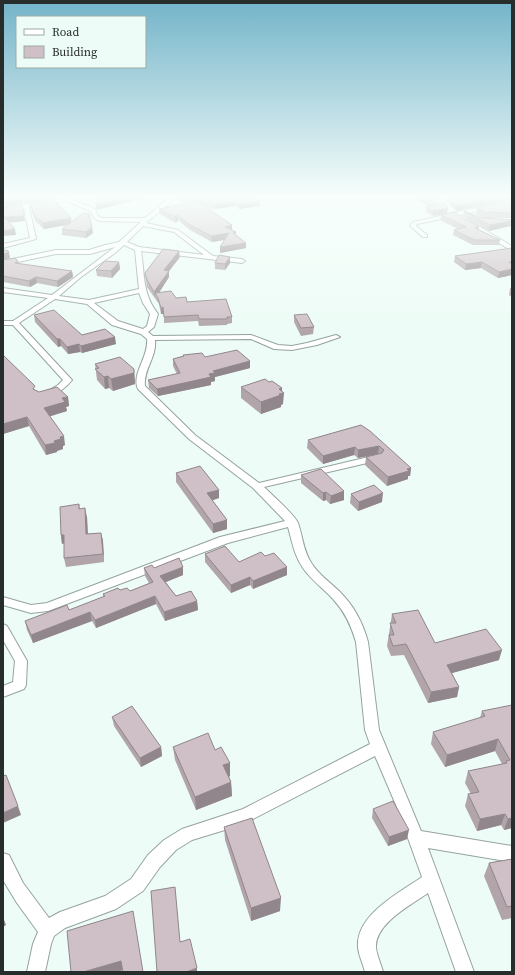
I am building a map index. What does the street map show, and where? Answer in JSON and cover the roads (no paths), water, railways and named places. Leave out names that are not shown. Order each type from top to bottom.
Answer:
[{"type":"street","points":[[3,246],[27,240]]},
{"type":"street","points":[[3,323],[15,323],[54,297],[125,240]]},
{"type":"street","points":[[190,240],[211,257]]},
{"type":"street","points":[[499,240],[512,249]]},
{"type":"street","points":[[3,263],[54,252],[90,252],[122,243],[138,249],[242,261]]},
{"type":"street","points":[[184,254],[198,246]]},
{"type":"street","points":[[138,249],[142,277],[142,290],[146,302],[154,314],[148,335],[152,350],[140,378],[140,387],[192,437],[257,486],[292,522],[300,552],[306,564],[315,576],[345,606],[358,628],[362,642],[372,730],[404,805],[465,972]]},
{"type":"street","points":[[3,290],[89,302],[142,290]]},
{"type":"street","points":[[89,302],[115,323],[148,335],[251,337],[257,338],[272,346],[286,348],[308,345],[336,337]]},
{"type":"street","points":[[15,323],[68,380],[61,387],[40,397]]},
{"type":"street","points":[[257,486],[377,458]]},
{"type":"street","points":[[3,601],[31,609],[48,607],[224,540],[292,522]]},
{"type":"street","points":[[3,629],[21,661],[19,685],[3,692]]},
{"type":"street","points":[[36,972],[42,944],[48,930],[60,921],[110,902],[137,885],[154,861],[170,845],[188,834],[228,822],[248,814],[378,747]]},
{"type":"street","points":[[416,838],[512,854]]},
{"type":"street","points":[[3,860],[13,885],[24,902],[48,930]]},
{"type":"street","points":[[374,972],[367,947],[371,928],[384,914],[432,880]]}]
